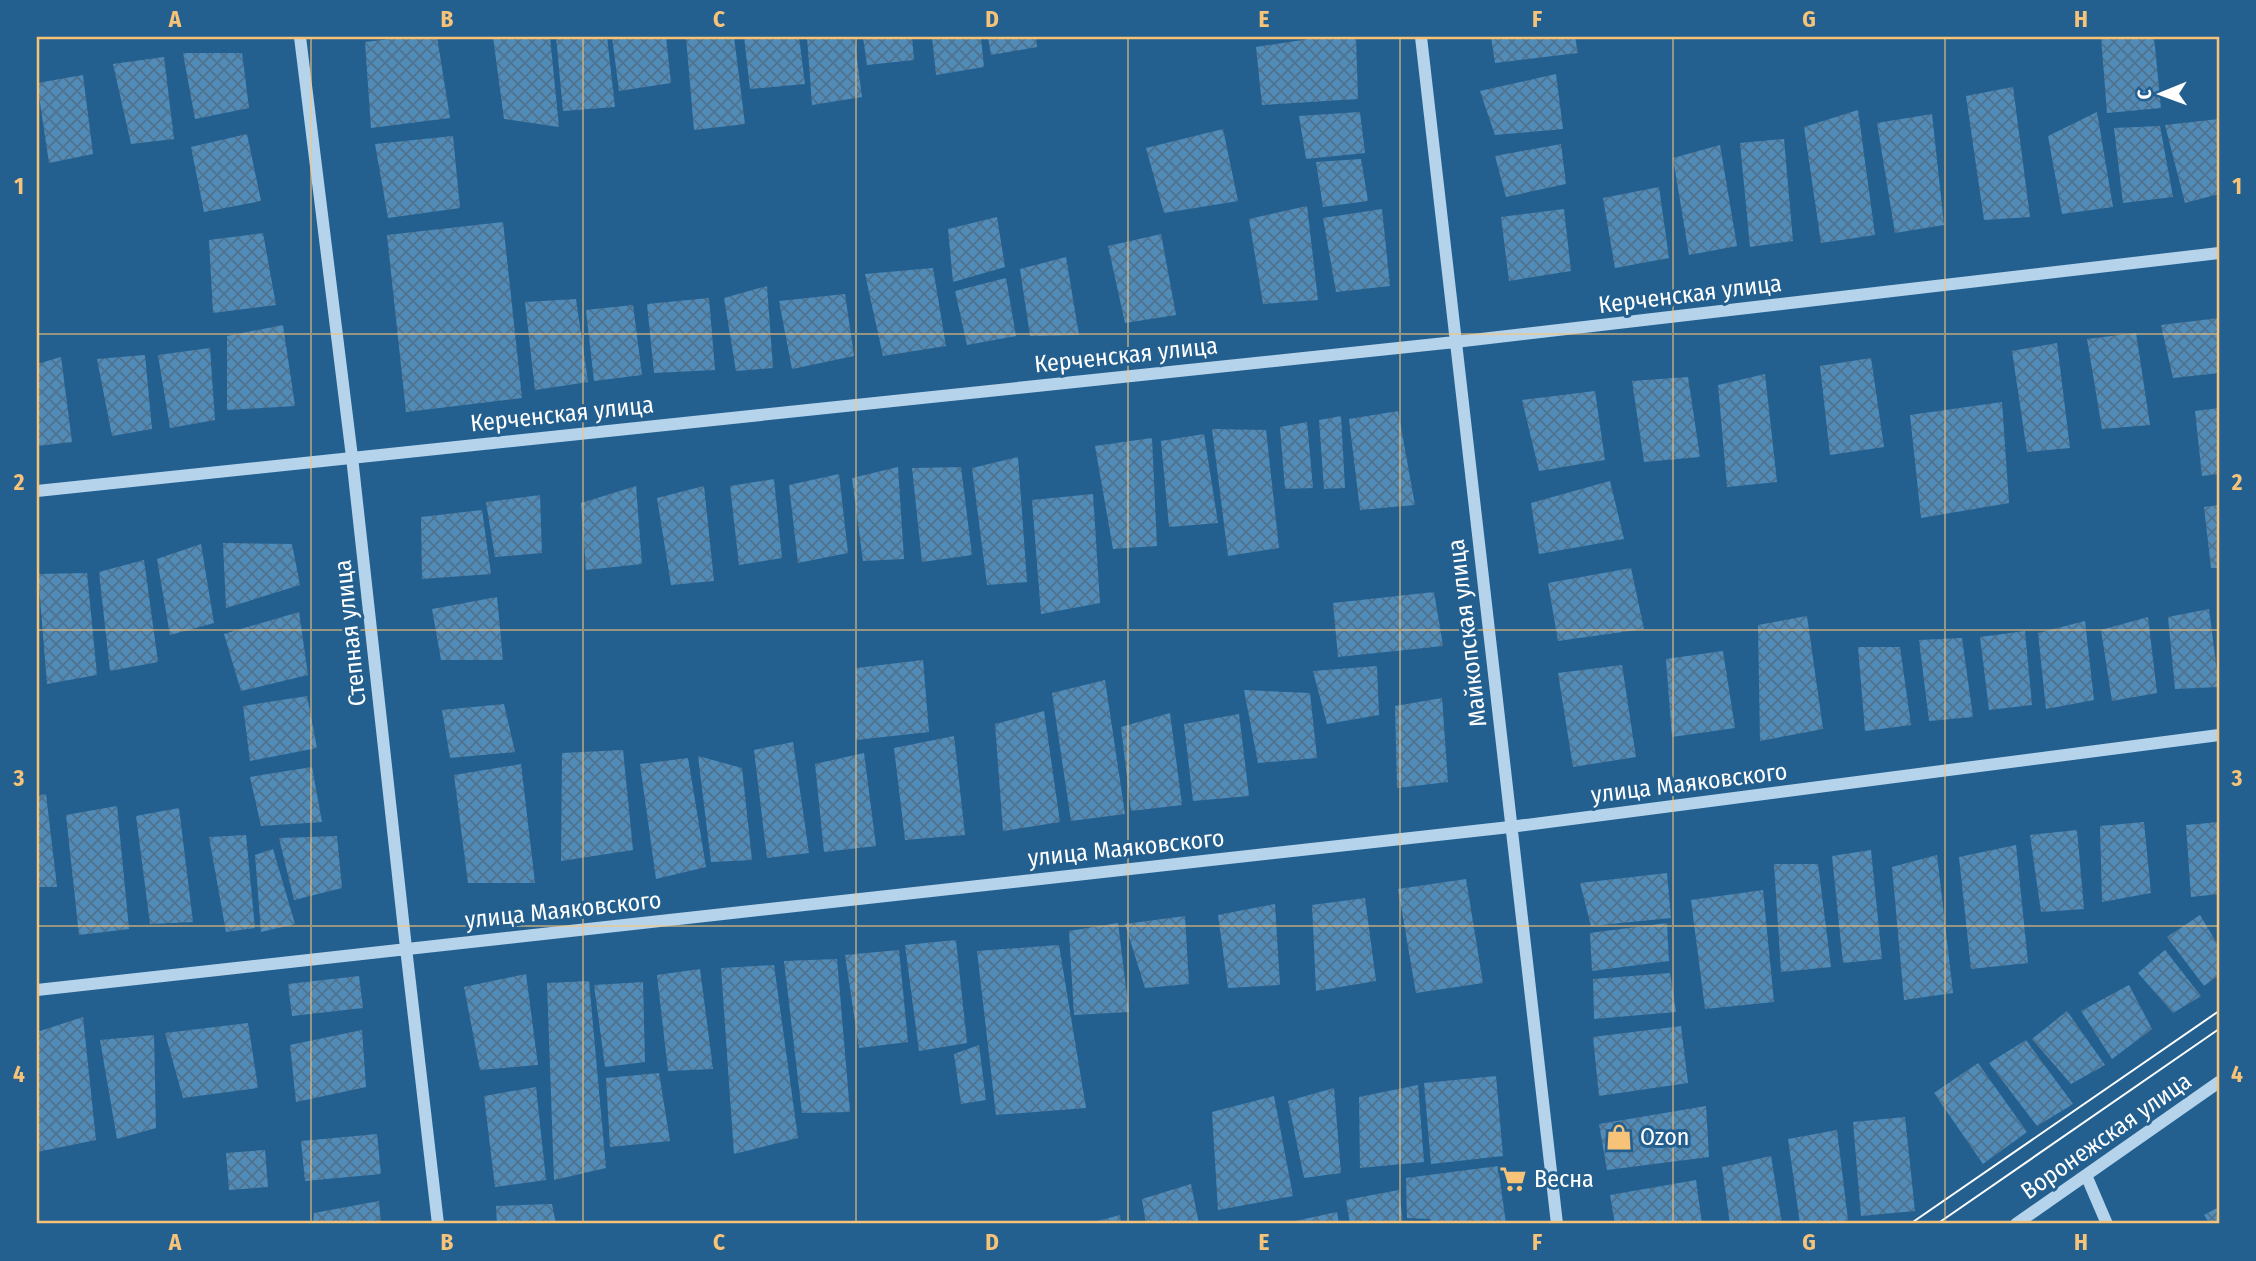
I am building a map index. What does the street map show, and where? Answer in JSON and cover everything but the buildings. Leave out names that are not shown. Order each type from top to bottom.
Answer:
[{"type":"street","name":"Степная улица","points":[[300,37],[352,457],[438,1224]]},
{"type":"street","name":"Майкопская улица","points":[[1421,37],[1510,827],[1558,1224]]},
{"type":"street","name":"Керченская улица","points":[[37,491],[1455,342],[2219,253]]},
{"type":"street","name":"улица Маяковского","points":[[37,990],[1510,827],[2219,735]]},
{"type":"street","name":"Воронежская улица","points":[[2016,1224],[2219,1082]]},
{"type":"street","points":[[2086,1175],[2106,1224]]},
{"type":"tram line","points":[[1910,1224],[2219,1011]]},
{"type":"tram line","points":[[1937,1224],[2219,1029]]},
{"type":"place","name":"Ozon","points":[[1619,1137]]},
{"type":"place","name":"Весна","points":[[1513,1179]]}]
